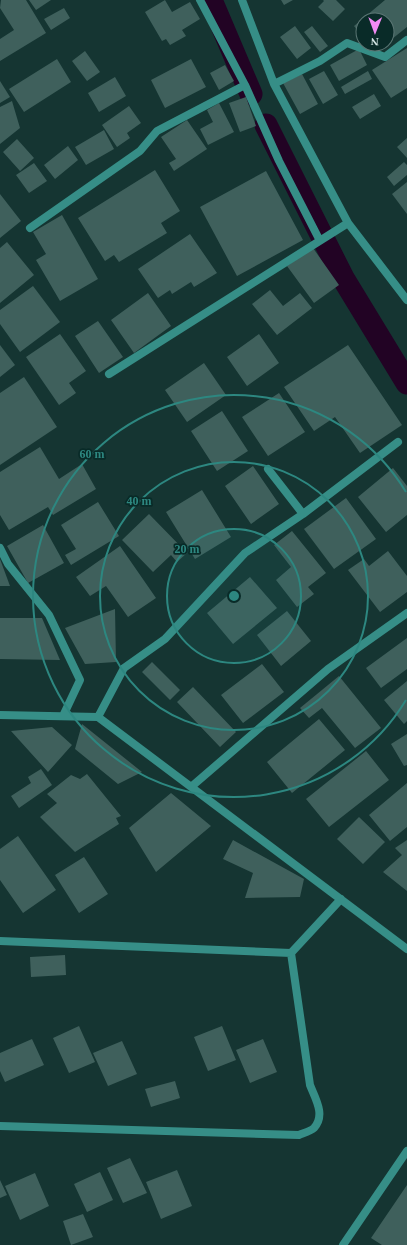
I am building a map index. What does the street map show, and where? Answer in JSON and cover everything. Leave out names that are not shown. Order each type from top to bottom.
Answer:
[{"type":"street","points":[[200,0],[245,85],[279,161],[319,239]]},
{"type":"street","points":[[242,0],[274,84],[348,223],[407,300]]},
{"type":"street","points":[[274,84],[320,61],[347,43],[385,57],[407,40]]},
{"type":"street","points":[[30,228],[140,151],[157,131],[245,85]]},
{"type":"street","points":[[109,374],[319,239],[348,223]]},
{"type":"street","points":[[98,717],[124,668],[165,639],[245,553],[302,514],[398,442]]},
{"type":"street","points":[[268,469],[302,514]]},
{"type":"street","points":[[0,548],[8,564],[49,615],[80,680],[63,716]]},
{"type":"street","points":[[191,787],[328,669],[407,613]]},
{"type":"street","points":[[0,716],[98,717],[407,949]]},
{"type":"street","points":[[0,1126],[299,1135],[314,1129],[320,1117],[318,1103],[310,1085],[292,953],[341,899]]},
{"type":"street","points":[[0,941],[292,953]]},
{"type":"street","points":[[344,1245],[407,1151]]},
{"type":"building","points":[[1,0],[26,0],[46,33],[0,61],[0,39],[14,30],[0,8]]},
{"type":"building","points":[[29,0],[51,0],[36,10]]},
{"type":"building","points":[[165,0],[172,12],[190,2],[200,19],[182,30],[186,36],[170,45],[166,39],[162,41],[145,12]]},
{"type":"building","points":[[281,0],[293,0],[284,5]]},
{"type":"building","points":[[323,0],[336,0],[345,9],[333,21],[318,7],[324,1]]},
{"type":"building","points":[[385,0],[407,0],[407,27],[395,37],[395,12],[371,12]]},
{"type":"building","points":[[64,8],[70,18],[51,30],[44,19]]},
{"type":"building","points":[[295,26],[311,48],[297,59],[280,37]]},
{"type":"building","points":[[312,26],[328,46],[320,52],[304,32]]},
{"type":"building","points":[[407,48],[407,88],[391,98],[372,70]]},
{"type":"building","points":[[85,51],[100,72],[87,81],[72,61]]},
{"type":"building","points":[[355,51],[360,52],[367,65],[339,81],[330,65]]},
{"type":"building","points":[[57,59],[71,82],[24,112],[9,89]]},
{"type":"building","points":[[191,59],[206,87],[165,108],[151,80]]},
{"type":"building","points":[[225,65],[234,81],[219,90],[210,73]]},
{"type":"building","points":[[324,71],[338,95],[323,104],[309,79]]},
{"type":"building","points":[[368,71],[372,79],[345,94],[341,87]]},
{"type":"building","points":[[302,74],[318,104],[300,114],[283,83]]},
{"type":"building","points":[[115,77],[126,96],[99,112],[88,93]]},
{"type":"building","points":[[0,81],[10,97],[0,103]]},
{"type":"building","points":[[374,94],[381,106],[360,119],[352,107]]},
{"type":"building","points":[[246,97],[256,126],[240,132],[229,103]]},
{"type":"building","points":[[12,101],[20,128],[0,144],[0,107]]},
{"type":"building","points":[[219,103],[234,132],[208,145],[200,129],[213,122],[207,110]]},
{"type":"building","points":[[129,106],[141,123],[127,133],[130,138],[117,147],[102,125]]},
{"type":"building","points":[[187,120],[207,149],[174,171],[169,163],[176,159],[161,137]]},
{"type":"building","points":[[104,130],[114,149],[86,165],[75,147]]},
{"type":"building","points":[[407,138],[407,158],[397,147]]},
{"type":"building","points":[[17,139],[34,158],[20,171],[3,152]]},
{"type":"building","points":[[68,146],[78,160],[55,179],[44,165]]},
{"type":"building","points":[[404,162],[407,165],[407,175],[394,186],[387,177]]},
{"type":"building","points":[[34,163],[47,181],[29,193],[16,175]]},
{"type":"building","points":[[155,170],[180,211],[161,223],[167,233],[119,262],[114,255],[105,261],[78,218]]},
{"type":"building","points":[[266,171],[303,240],[237,276],[200,207]]},
{"type":"building","points":[[407,182],[407,214],[392,194]]},
{"type":"building","points":[[0,194],[21,221],[0,238]]},
{"type":"building","points":[[62,215],[98,279],[60,301],[36,260],[46,254],[33,232]]},
{"type":"building","points":[[190,234],[217,273],[194,287],[191,282],[172,294],[170,290],[158,298],[138,269]]},
{"type":"building","points":[[7,242],[34,275],[0,303],[0,248]]},
{"type":"building","points":[[313,248],[339,285],[314,303],[287,266]]},
{"type":"building","points":[[33,286],[60,322],[20,352],[0,324],[0,310]]},
{"type":"building","points":[[270,290],[283,306],[300,293],[312,308],[277,335],[252,304]]},
{"type":"building","points":[[148,293],[171,326],[134,353],[111,320]]},
{"type":"building","points":[[98,321],[123,357],[99,373],[75,336]]},
{"type":"building","points":[[60,334],[86,371],[69,383],[76,393],[59,405],[26,357]]},
{"type":"building","points":[[259,334],[279,363],[247,386],[227,357]]},
{"type":"building","points":[[0,345],[15,365],[0,377]]},
{"type":"building","points":[[348,345],[402,425],[360,453],[335,417],[314,431],[284,387]]},
{"type":"building","points":[[204,363],[226,395],[187,422],[165,390]]},
{"type":"building","points":[[24,377],[57,427],[0,465],[0,393]]},
{"type":"building","points":[[279,393],[305,432],[268,456],[242,417]]},
{"type":"building","points":[[222,411],[248,451],[217,471],[191,431]]},
{"type":"building","points":[[40,447],[59,479],[82,464],[96,489],[53,515],[48,507],[9,530],[0,515],[0,472]]},
{"type":"building","points":[[253,466],[279,504],[251,524],[225,486]]},
{"type":"building","points":[[393,468],[407,486],[407,515],[386,532],[358,497]]},
{"type":"building","points":[[202,490],[231,537],[195,559],[166,512]]},
{"type":"building","points":[[346,498],[376,539],[334,569],[304,529]]},
{"type":"building","points":[[98,502],[119,536],[71,565],[65,555],[76,549],[61,525]]},
{"type":"building","points":[[149,514],[187,553],[177,562],[171,555],[153,572],[122,540]]},
{"type":"building","points":[[43,525],[64,563],[28,583],[7,546]]},
{"type":"building","points":[[292,531],[326,573],[308,587],[314,594],[297,607],[276,580],[291,567],[274,545]]},
{"type":"building","points":[[120,546],[156,598],[128,617],[106,586],[90,596],[76,577]]},
{"type":"building","points":[[388,551],[407,576],[407,592],[380,612],[348,570],[364,559],[369,566]]},
{"type":"building","points":[[0,559],[10,586],[0,586]]},
{"type":"building","points":[[250,577],[277,608],[233,644],[207,613]]},
{"type":"building","points":[[115,609],[116,662],[85,664],[65,628]]},
{"type":"building","points":[[287,611],[311,641],[281,666],[257,635]]},
{"type":"building","points":[[0,618],[42,618],[60,660],[0,659]]},
{"type":"building","points":[[407,638],[407,669],[381,688],[366,668]]},
{"type":"building","points":[[152,662],[180,690],[170,700],[142,672]]},
{"type":"building","points":[[262,664],[284,692],[243,723],[221,695]]},
{"type":"building","points":[[339,676],[381,728],[355,748],[322,708],[309,718],[300,708]]},
{"type":"building","points":[[407,681],[407,721],[404,724],[384,700]]},
{"type":"building","points":[[193,687],[236,732],[220,747],[177,702]]},
{"type":"building","points":[[319,719],[345,750],[292,793],[267,762]]},
{"type":"building","points":[[82,724],[142,772],[118,784],[75,749]]},
{"type":"building","points":[[52,727],[72,745],[48,772],[11,731]]},
{"type":"building","points":[[407,734],[407,765],[404,766],[391,744]]},
{"type":"building","points":[[366,751],[389,780],[329,827],[306,799]]},
{"type":"building","points":[[41,769],[52,785],[19,808],[11,796],[31,783],[28,777]]},
{"type":"building","points":[[87,774],[121,816],[116,818],[119,824],[75,852],[40,817],[57,803],[47,794],[71,775],[80,779]]},
{"type":"building","points":[[407,783],[407,827],[390,841],[369,815]]},
{"type":"building","points":[[171,793],[211,826],[156,872],[129,828]]},
{"type":"building","points":[[359,817],[385,842],[363,864],[337,839]]},
{"type":"building","points":[[18,836],[56,890],[23,913],[0,880],[0,849]]},
{"type":"building","points":[[233,840],[304,879],[300,897],[245,898],[253,873],[223,859]]},
{"type":"building","points":[[407,840],[407,891],[383,872],[402,855],[395,848]]},
{"type":"building","points":[[84,857],[108,894],[79,913],[55,875]]},
{"type":"building","points":[[65,955],[66,975],[31,977],[30,957]]},
{"type":"building","points":[[79,1026],[95,1062],[69,1073],[53,1038]]},
{"type":"building","points":[[222,1026],[236,1060],[208,1071],[194,1037]]},
{"type":"building","points":[[32,1039],[44,1065],[5,1082],[0,1071],[0,1053]]},
{"type":"building","points":[[263,1039],[277,1072],[250,1083],[236,1050]]},
{"type":"building","points":[[122,1041],[137,1074],[108,1086],[93,1053]]},
{"type":"building","points":[[175,1081],[180,1098],[151,1107],[145,1089]]},
{"type":"building","points":[[130,1158],[147,1193],[123,1203],[107,1168]]},
{"type":"building","points":[[177,1170],[192,1206],[161,1219],[146,1182]]},
{"type":"building","points":[[100,1172],[113,1200],[87,1212],[74,1184]]},
{"type":"building","points":[[35,1173],[49,1206],[20,1220],[5,1186]]},
{"type":"building","points":[[0,1180],[7,1195],[0,1198]]},
{"type":"building","points":[[407,1185],[407,1245],[382,1245],[371,1238]]},
{"type":"building","points":[[83,1214],[93,1237],[71,1245],[63,1221]]},
{"type":"waterway","points":[[211,0],[251,94]]},
{"type":"waterway","points":[[266,125],[343,278],[407,383]]}]
